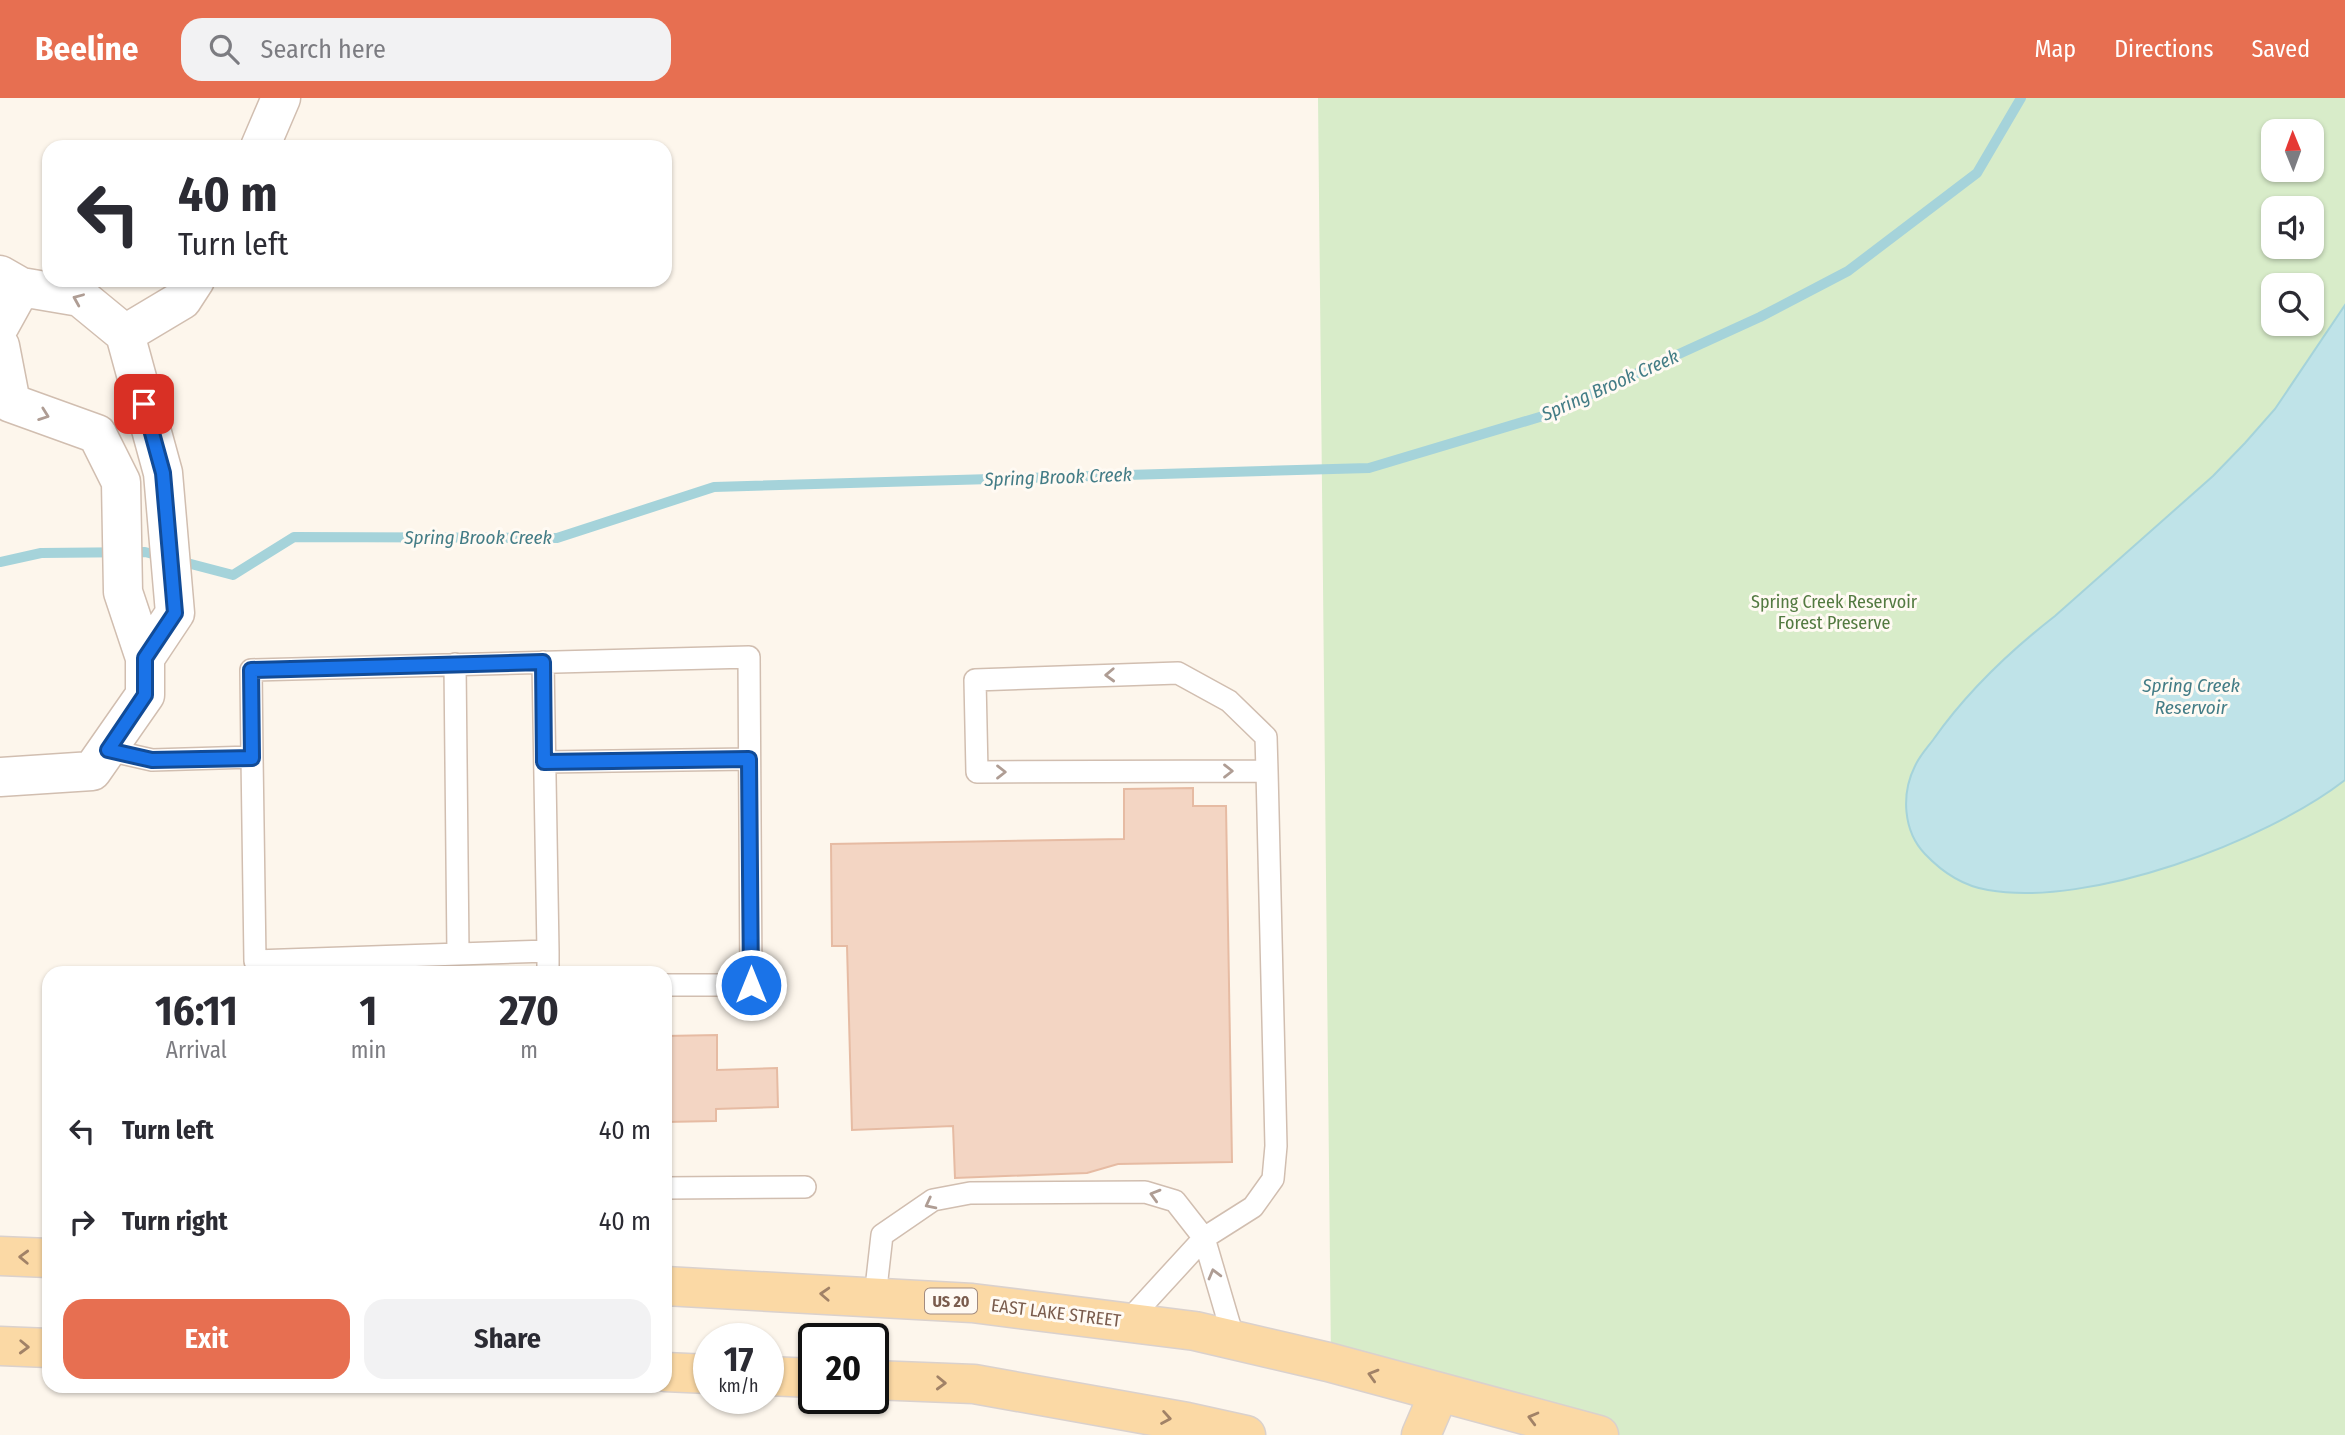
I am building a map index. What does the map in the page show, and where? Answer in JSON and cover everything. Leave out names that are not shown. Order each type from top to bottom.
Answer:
[{"type":"main road","points":[[0,1256],[42,1258]]},
{"type":"main road","name":"EAST LAKE STREET","points":[[672,1286],[972,1303],[1195,1331],[1328,1362],[1439,1393]]},
{"type":"main road","points":[[0,1346],[42,1348]]},
{"type":"main road","points":[[672,1372],[693,1373]]},
{"type":"main road","points":[[889,1381],[974,1384],[1245,1435]]},
{"type":"main road","points":[[1421,1435],[1439,1393]]},
{"type":"main road","name":"US 20","points":[[1439,1393],[1599,1435]]},
{"type":"street","points":[[263,140],[281,98]]},
{"type":"street","points":[[0,325],[11,281],[80,297],[125,334],[163,473],[175,613],[145,658]]},
{"type":"street","points":[[125,334],[183,300],[191,287]]},
{"type":"street","points":[[0,346],[11,403],[97,434],[121,482],[123,592],[145,658],[145,695],[92,771],[0,777]]},
{"type":"lane","points":[[548,951],[255,961],[251,670],[749,657],[751,985],[672,985]]},
{"type":"lane","points":[[543,662],[548,966]]},
{"type":"lane","points":[[455,664],[458,954]]},
{"type":"lane","points":[[1127,1322],[1204,1238],[1253,1207],[1273,1179],[1275,1132],[1267,771],[1266,737],[1229,701],[1178,673],[975,680],[977,772],[1267,771]]},
{"type":"lane","points":[[108,750],[152,760],[252,758]]},
{"type":"lane","points":[[544,762],[749,759]]},
{"type":"lane","points":[[672,1188],[805,1187]]},
{"type":"lane","points":[[875,1297],[881,1235],[933,1200],[970,1193],[1145,1192],[1175,1201],[1204,1238],[1234,1340]]},
{"type":"green space","name":"Spring Creek Reservoir Forest Preserve","points":[[1318,98],[2345,98],[2345,1435],[1610,1435],[1331,1363]]},
{"type":"water","name":"Spring Creek Reservoir","points":[[2345,305],[2345,780],[2270,826],[2224,847],[2124,879],[2075,889],[2029,893],[1979,888],[1946,873],[1918,845],[1908,823],[1908,788],[1921,756],[1960,706],[1990,674],[2213,476],[2245,443],[2275,409]]},
{"type":"building","points":[[1193,788],[1193,806],[1226,806],[1232,1162],[1118,1164],[1087,1173],[955,1178],[953,1126],[852,1130],[847,946],[832,946],[831,844],[1124,839],[1124,789]]},
{"type":"building","points":[[717,1035],[717,1070],[777,1068],[778,1107],[716,1109],[716,1121],[672,1122],[672,1036]]},
{"type":"waterway","name":"Spring Brook Creek","points":[[0,562],[41,553],[145,552],[233,575],[294,537],[557,538],[714,487],[1369,468],[1543,416],[1760,317],[1848,271],[1977,173],[2021,98]]},
{"type":"route","points":[[144,404],[163,473],[175,613],[145,658],[145,695],[108,750],[152,760],[252,758],[251,670],[543,662],[544,762],[749,759],[751,985]]}]
